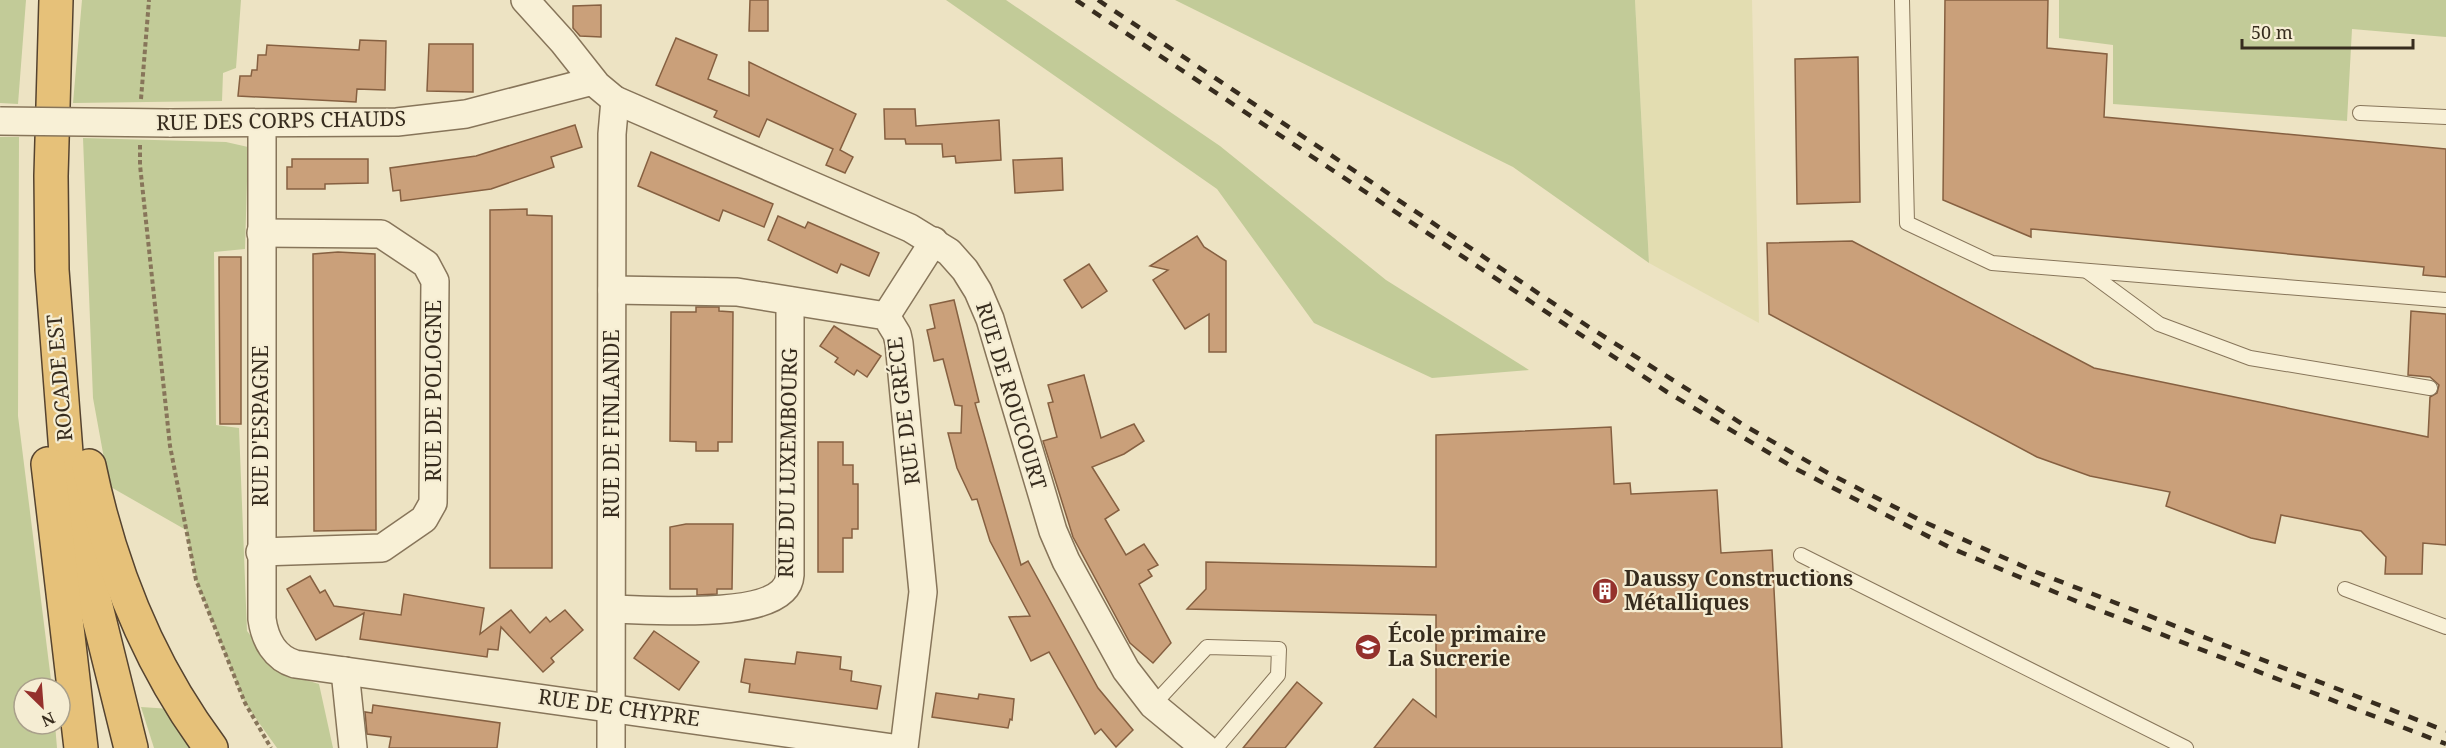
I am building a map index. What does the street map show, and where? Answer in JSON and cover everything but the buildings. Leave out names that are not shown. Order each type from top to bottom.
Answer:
[{"type":"highway","name":"ROCADE EST","points":[[56,0],[51,176],[53,288],[66,453],[87,570],[131,748]]},
{"type":"highway","points":[[53,288],[44,374],[46,449],[81,748]]},
{"type":"highway","points":[[53,288],[72,361],[96,496],[120,575],[158,662],[211,748]]},
{"type":"street","name":"RUE DE ROUCOURT","points":[[525,0],[563,42],[593,81],[615,100],[910,228],[934,241],[957,260],[978,291],[990,319],[1059,546],[1126,670],[1153,705],[1205,748]]},
{"type":"street","name":"RUE DES CORPS CHAUDS","points":[[0,121],[367,124],[466,114],[593,81]]},
{"type":"street","name":"RUE DE FINLANDE","points":[[610,748],[612,134],[615,100]]},
{"type":"street","name":"RUE D'ESPAGNE","points":[[262,123],[260,552],[264,628],[280,658],[296,664],[345,671]]},
{"type":"street","name":"RUE DE POLOGNE","points":[[260,552],[382,548],[429,515],[433,503],[435,293],[430,268],[381,234],[261,233]]},
{"type":"street","points":[[886,316],[934,241]]},
{"type":"street","name":"RUE DE GRÉCE","points":[[612,291],[737,292],[886,316],[897,334],[899,343],[923,592],[904,748]]},
{"type":"street","name":"RUE DU LUXEMBOURG","points":[[612,609],[732,609],[779,595],[788,587],[790,575],[790,301]]},
{"type":"street","points":[[345,671],[353,748]]},
{"type":"street","name":"RUE DE CHYPRE","points":[[345,671],[610,706],[893,748]]},
{"type":"lane","points":[[1902,0],[1907,223],[1992,263],[2446,300]]},
{"type":"lane","points":[[2360,113],[2446,117]]},
{"type":"lane","points":[[2087,271],[2159,324],[2250,358],[2430,388]]},
{"type":"lane","points":[[1802,555],[2186,748]]},
{"type":"lane","points":[[2345,589],[2446,627]]},
{"type":"lane","points":[[1153,705],[1207,647],[1278,649],[1278,675],[1216,748]]},
{"type":"path","points":[[141,101],[149,0]]},
{"type":"path","points":[[140,143],[140,165],[170,446],[196,580],[245,703],[271,748]]},
{"type":"shaded area","points":[[1635,0],[1752,0],[1759,323],[1649,263]]},
{"type":"green space","points":[[0,0],[26,0],[18,104],[0,103]]},
{"type":"green space","points":[[82,0],[241,0],[236,68],[223,73],[222,101],[73,103]]},
{"type":"green space","points":[[946,0],[1006,0],[1220,146],[1386,280],[1529,370],[1432,378],[1314,323],[1217,189]]},
{"type":"green space","points":[[1175,0],[1635,0],[1649,263],[1513,167]]},
{"type":"green space","points":[[2059,0],[2446,0],[2446,37],[2352,29],[2347,121],[2113,104],[2113,45],[2059,38]]},
{"type":"green space","points":[[0,137],[19,137],[18,416],[50,676],[12,676],[12,736],[56,736],[57,748],[0,748]]},
{"type":"green space","points":[[83,138],[226,142],[248,147],[245,249],[214,252],[216,425],[239,428],[247,631],[279,672],[319,684],[333,748],[277,748],[245,703],[196,580],[186,530],[109,486],[93,398]]},
{"type":"green space","points":[[141,707],[171,709],[196,748],[154,748]]},
{"type":"railway","points":[[1076,0],[1667,392],[1796,469],[1951,548],[2083,604],[2446,744]]},
{"type":"railway","points":[[1098,0],[1589,327],[1747,427],[1828,473],[1922,521],[2036,572],[2446,731]]},
{"type":"place","name":"Daussy Constructions Métalliques","points":[[1605,591]]},
{"type":"place","name":"École primaire La Sucrerie","points":[[1368,647]]}]
